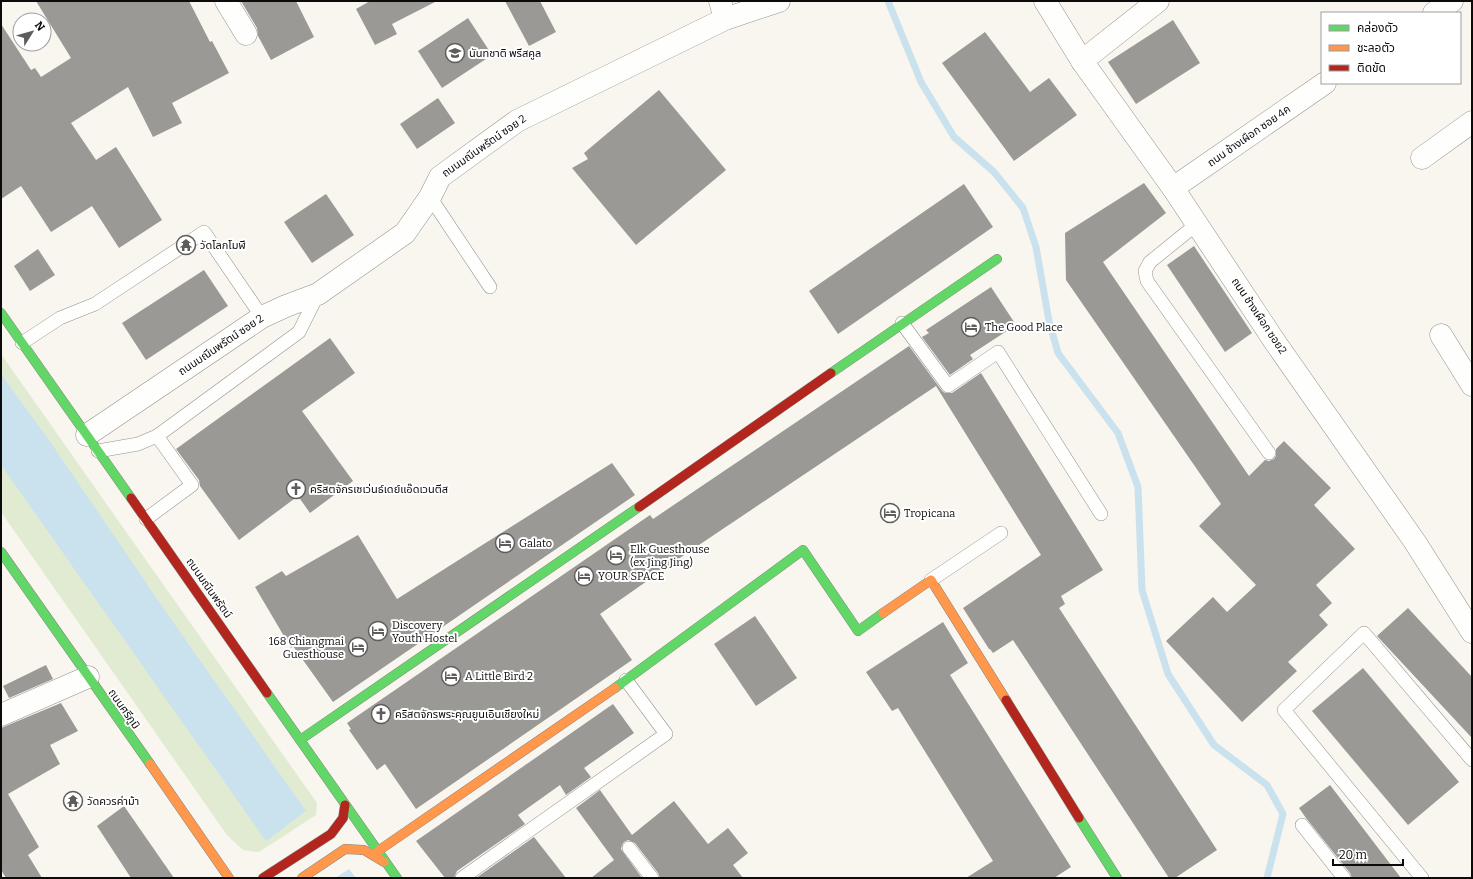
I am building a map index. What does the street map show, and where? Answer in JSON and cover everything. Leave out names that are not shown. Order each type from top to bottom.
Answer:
[{"type":"street","points":[[226,1],[246,34]]},
{"type":"street","name":"ถนนมณีนพรัตน์ ซอย 2","points":[[92,443],[262,316],[318,294],[405,233],[430,197],[440,177],[517,121],[723,10],[779,1]]},
{"type":"street","name":"ถนน ช้างเผือก ซอย2","points":[[1045,1],[1082,61],[1173,188],[1275,342],[1415,542],[1472,632]]},
{"type":"street","points":[[1082,61],[1158,1]]},
{"type":"street","points":[[1436,12],[1452,1]]},
{"type":"street","name":"ถนน ช้างเผือก ซอย 4ค","points":[[1173,188],[1324,84]]},
{"type":"street","points":[[1422,158],[1472,122]]},
{"type":"street","points":[[300,740],[682,478],[902,323],[997,259]]},
{"type":"street","name":"ถนนมณีนพรัตน์","points":[[1,313],[397,878]]},
{"type":"street","points":[[1441,335],[1472,385]]},
{"type":"street","points":[[378,851],[626,680],[803,550],[858,631],[931,580],[1117,878]]},
{"type":"street","name":"ถนนศรีภูมิ","points":[[1,552],[7,573],[88,677],[209,849],[232,875]]},
{"type":"street","points":[[1,715],[88,677]]},
{"type":"street","points":[[264,878],[331,834],[343,818],[345,805]]},
{"type":"street","points":[[302,878],[345,849],[364,850],[387,864]]},
{"type":"lane","points":[[430,197],[490,287]]},
{"type":"lane","points":[[1197,224],[1150,262],[1145,271],[1147,281],[1269,453]]},
{"type":"lane","points":[[22,343],[60,318],[95,304],[204,232],[262,316]]},
{"type":"lane","points":[[92,443],[138,444],[157,436],[299,332],[318,294]]},
{"type":"lane","points":[[902,323],[948,386],[998,352],[1101,514]]},
{"type":"lane","points":[[146,519],[192,485],[157,436]]},
{"type":"lane","points":[[931,580],[1001,533]]},
{"type":"lane","points":[[1422,878],[1284,710],[1364,634],[1472,760]]},
{"type":"lane","points":[[462,878],[666,734],[626,680]]},
{"type":"lane","points":[[1302,825],[1344,878]]},
{"type":"lane","points":[[629,848],[652,878]]},
{"type":"green space","points":[[1,354],[317,803],[316,815],[259,852],[243,850],[227,835],[1,512]]},
{"type":"water","points":[[1,374],[51,443],[166,612],[306,811],[266,841],[1,465]]},
{"type":"water","points":[[349,869],[356,878],[335,878]]},
{"type":"building","points":[[36,1],[189,1],[210,42],[212,41],[229,73],[172,103],[182,123],[153,137],[128,87],[71,123],[96,160],[116,147],[162,220],[119,248],[92,206],[51,232],[21,186],[1,199],[1,24],[12,41],[12,52],[19,52],[31,70],[35,68],[41,77],[71,58],[52,27],[52,12],[43,12]]},
{"type":"building","points":[[241,1],[296,1],[314,37],[271,60],[258,36],[257,28]]},
{"type":"building","points":[[370,1],[437,1],[392,24],[397,34],[375,45],[356,9]]},
{"type":"building","points":[[505,1],[540,1],[556,32],[529,46]]},
{"type":"building","name":"นันทชาติ พรีสคูล","points":[[468,18],[492,55],[442,88],[418,51]]},
{"type":"building","points":[[1173,20],[1200,63],[1136,104],[1108,62]]},
{"type":"building","points":[[985,32],[1030,92],[1049,78],[1077,115],[1014,161],[942,63]]},
{"type":"building","points":[[659,90],[726,170],[636,245],[572,168],[588,159],[584,153]]},
{"type":"building","points":[[438,98],[455,123],[417,149],[400,124]]},
{"type":"building","points":[[1144,183],[1166,213],[1103,262],[1249,476],[1265,460],[1269,461],[1274,459],[1276,456],[1276,449],[1284,441],[1331,488],[1314,505],[1355,549],[1316,585],[1332,603],[1319,615],[1328,625],[1288,662],[1297,671],[1242,722],[1166,641],[1213,597],[1227,612],[1256,585],[1199,526],[1221,504],[1066,280],[1065,233]]},
{"type":"building","points":[[964,184],[993,227],[838,334],[809,291]]},
{"type":"building","points":[[326,194],[354,235],[312,263],[284,222]]},
{"type":"building","points":[[1194,246],[1252,333],[1225,352],[1167,265]]},
{"type":"building","points":[[38,249],[55,275],[30,291],[14,266]]},
{"type":"building","points":[[204,270],[228,306],[146,360],[122,323]]},
{"type":"building","name":"The Good Place","points":[[991,287],[1016,325],[970,355],[973,359],[950,375],[922,337],[929,333],[926,330]]},
{"type":"building","points":[[330,338],[355,373],[302,411],[353,481],[310,513],[298,496],[239,540],[200,486],[199,480],[176,449]]},
{"type":"building","points":[[909,346],[945,393],[952,393],[981,373],[1103,570],[1061,596],[1065,604],[1059,608],[1217,850],[1175,878],[1169,878],[1013,640],[993,653],[963,608],[1041,555],[936,386],[687,553],[600,614],[632,660],[416,809],[385,764],[377,770],[349,730],[351,729],[347,723],[650,515],[653,519]]},
{"type":"building","points":[[612,463],[635,495],[333,702],[293,646],[291,648],[255,587],[282,571],[286,576],[358,535],[397,599]]},
{"type":"building","points":[[1408,608],[1472,677],[1472,738],[1377,636]]},
{"type":"building","points":[[755,616],[797,678],[756,706],[714,644]]},
{"type":"building","points":[[943,622],[968,663],[950,675],[1071,867],[1054,878],[966,878],[993,861],[898,708],[892,711],[866,672]]},
{"type":"building","points":[[46,665],[53,679],[9,698],[3,686]]},
{"type":"building","points":[[1363,668],[1459,782],[1408,825],[1312,711]]},
{"type":"building","points":[[61,703],[78,731],[50,745],[60,764],[8,794],[39,847],[28,855],[42,878],[6,878],[1,870],[1,728]]},
{"type":"building","points":[[613,704],[634,733],[584,768],[591,777],[566,795],[560,785],[518,815],[525,824],[457,871],[454,878],[445,878],[416,841]]},
{"type":"building","points":[[1330,785],[1401,878],[1352,878],[1350,873],[1306,818],[1299,808]]},
{"type":"building","points":[[600,790],[632,835],[674,801],[708,844],[728,828],[748,853],[733,865],[743,878],[660,878],[658,873],[635,843],[628,840],[624,842],[621,849],[642,878],[591,878],[614,860],[576,808]]},
{"type":"building","points":[[124,806],[174,878],[131,878],[97,826]]},
{"type":"building","points":[[534,837],[566,878],[476,878]]},
{"type":"waterway","points":[[888,1],[921,82],[954,137],[994,172],[1023,208],[1036,247],[1049,321],[1058,353],[1118,433],[1138,487],[1142,590],[1168,674],[1214,745],[1267,785],[1283,814],[1267,878]]},
{"type":"traffic: fast","points":[[831,373],[997,259]]},
{"type":"traffic: fast","points":[[1,313],[131,498]]},
{"type":"traffic: fast","points":[[300,740],[639,507]]},
{"type":"traffic: fast","points":[[615,688],[803,550],[858,631],[883,613]]},
{"type":"traffic: fast","points":[[1,552],[150,764]]},
{"type":"traffic: fast","points":[[267,693],[397,878]]},
{"type":"traffic: fast","points":[[1079,818],[1117,878]]},
{"type":"traffic: slow","points":[[883,613],[931,580],[1006,700]]},
{"type":"traffic: slow","points":[[378,851],[615,688]]},
{"type":"traffic: slow","points":[[150,764],[229,878]]},
{"type":"traffic: slow","points":[[302,878],[345,849],[364,850],[384,862]]},
{"type":"traffic: jam","points":[[639,507],[831,373]]},
{"type":"traffic: jam","points":[[131,498],[267,693]]},
{"type":"traffic: jam","points":[[1006,700],[1079,818]]},
{"type":"traffic: jam","points":[[263,878],[331,834],[343,818],[345,805]]},
{"type":"place","name":"นันทชาติ พรีสคูล","points":[[455,53]]},
{"type":"place","name":"วัดโลกโมฬี","points":[[186,245]]},
{"type":"place","name":"The Good Place","points":[[971,327]]},
{"type":"place","name":"คริสตจักรเซเว่นธ์เดย์แอ๊ดเวนตีส","points":[[296,489]]},
{"type":"place","name":"Tropicana","points":[[890,513]]},
{"type":"place","name":"Galato","points":[[505,543]]},
{"type":"place","name":"Elk Guesthouse (ex Jing Jing)","points":[[616,555]]},
{"type":"place","name":"YOUR SPACE","points":[[584,576]]},
{"type":"place","name":"Discovery Youth Hostel","points":[[378,631]]},
{"type":"place","name":"168 Chiangmai Guesthouse","points":[[358,647]]},
{"type":"place","name":"A Little Bird 2","points":[[451,676]]},
{"type":"place","name":"คริสตจักรพระคุณยูนเอินเชียงใหม่","points":[[381,714]]},
{"type":"place","name":"วัดควรค่าม้า","points":[[73,801]]}]
